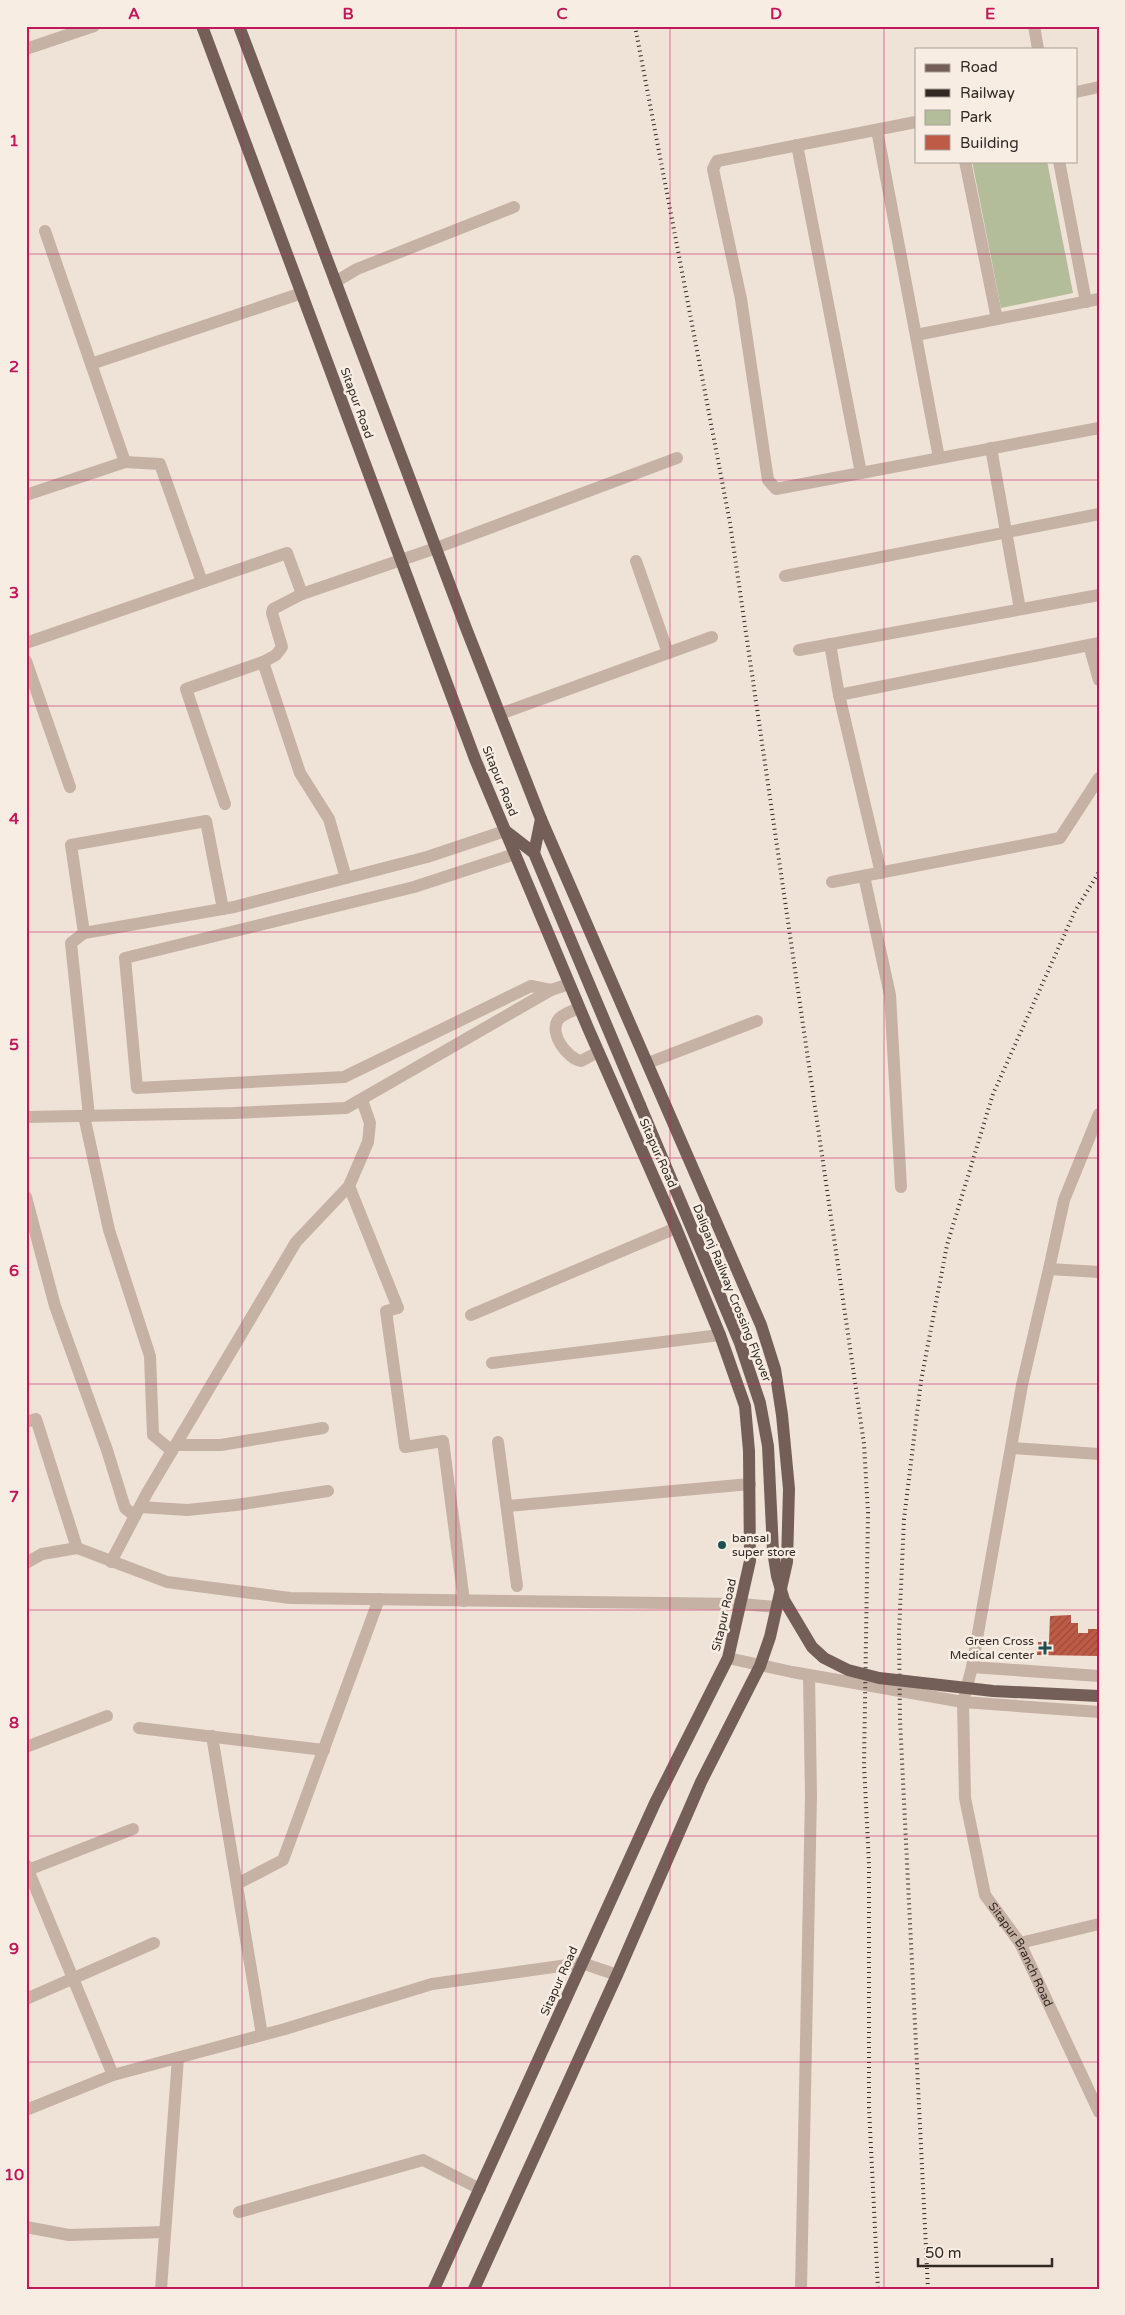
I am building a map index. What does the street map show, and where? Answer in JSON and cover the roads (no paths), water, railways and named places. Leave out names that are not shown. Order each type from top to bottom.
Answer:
[{"type":"main road","name":"Sitapur Road","points":[[202,26],[475,759],[598,1052],[676,1228],[720,1335],[745,1406],[749,1451],[750,1561],[728,1658],[655,1802],[434,2289]]},
{"type":"main road","name":"Sitapur Road","points":[[239,26],[436,548],[541,819],[735,1261],[761,1325],[774,1370],[782,1415],[789,1489],[787,1562],[770,1637],[760,1666],[701,1782],[617,1974],[474,2289]]},
{"type":"main road","points":[[505,831],[534,853],[541,819]]},
{"type":"main road","name":"Daliganj Railway Crossing Flyover","points":[[534,853],[740,1343],[760,1402],[768,1446],[773,1551],[777,1576],[784,1600],[812,1647],[824,1658],[848,1670],[878,1678],[994,1691],[1099,1696]]},
{"type":"street","points":[[26,49],[94,26]]},
{"type":"street","points":[[1034,26],[1038,48]]},
{"type":"street","points":[[1078,92],[1099,88]]},
{"type":"street","points":[[915,122],[717,161],[713,169],[741,299],[768,480],[776,489],[1099,428]]},
{"type":"street","points":[[877,130],[939,458]]},
{"type":"street","points":[[797,144],[861,473]]},
{"type":"street","points":[[964,162],[997,319]]},
{"type":"street","points":[[916,335],[1092,300],[1059,162]]},
{"type":"street","points":[[335,282],[357,269],[514,207]]},
{"type":"street","points":[[45,231],[125,462]]},
{"type":"street","points":[[91,364],[302,293]]},
{"type":"street","points":[[991,448],[1020,609]]},
{"type":"street","points":[[225,804],[186,688],[263,662],[276,655],[282,647],[273,609],[302,594],[436,548],[678,458]]},
{"type":"street","points":[[26,495],[125,462],[160,464],[202,582]]},
{"type":"street","points":[[784,576],[1099,514]]},
{"type":"street","points":[[26,644],[287,553],[302,594]]},
{"type":"street","points":[[636,561],[668,653]]},
{"type":"street","points":[[799,650],[1099,595]]},
{"type":"street","points":[[500,714],[712,637]]},
{"type":"street","points":[[830,644],[839,695],[881,873]]},
{"type":"street","points":[[839,695],[1094,644],[1099,680]]},
{"type":"street","points":[[26,662],[70,787]]},
{"type":"street","points":[[263,662],[300,773],[329,819],[346,878]]},
{"type":"street","points":[[832,882],[1060,838],[1099,778]]},
{"type":"street","points":[[84,933],[71,845],[206,821],[222,909]]},
{"type":"street","points":[[323,1428],[221,1445],[174,1448],[153,1435],[150,1356],[109,1230],[87,1116],[71,943],[84,933],[222,909],[427,857],[505,831]]},
{"type":"street","points":[[515,854],[414,887],[125,958],[137,1088],[344,1077],[531,986],[551,990]]},
{"type":"street","points":[[864,876],[890,995],[901,1187]]},
{"type":"street","points":[[26,1117],[346,1108],[551,990],[570,984]]},
{"type":"street","points":[[580,1008],[559,1018],[556,1027],[557,1036],[567,1053],[574,1060],[581,1061],[598,1052]]},
{"type":"street","points":[[648,1063],[757,1021]]},
{"type":"street","points":[[111,1562],[174,1448],[296,1242],[349,1186],[368,1142],[370,1122],[362,1100]]},
{"type":"street","name":"Sitapur Branch Road","points":[[1099,1114],[1064,1200],[1022,1385],[972,1667],[963,1702],[965,1798],[985,1895],[1020,1944],[1099,2112]]},
{"type":"street","points":[[349,1186],[398,1308],[386,1310],[405,1447],[443,1441],[464,1601]]},
{"type":"street","points":[[26,1197],[55,1306],[107,1450],[125,1508],[138,1512],[188,1510],[236,1505],[328,1491]]},
{"type":"street","points":[[471,1314],[676,1228]]},
{"type":"street","points":[[1049,1268],[1099,1272]]},
{"type":"street","points":[[492,1363],[720,1335]]},
{"type":"street","points":[[26,1422],[36,1419],[77,1548]]},
{"type":"street","points":[[498,1442],[517,1586]]},
{"type":"street","points":[[1012,1448],[1099,1454]]},
{"type":"street","points":[[507,1506],[750,1484]]},
{"type":"street","points":[[26,1563],[42,1554],[77,1548],[167,1582],[290,1598],[741,1604],[776,1607]]},
{"type":"street","points":[[236,1884],[283,1860],[379,1599]]},
{"type":"street","points":[[728,1658],[809,1676],[963,1702],[1099,1712]]},
{"type":"street","points":[[972,1667],[1099,1676]]},
{"type":"street","points":[[801,2289],[811,1804],[809,1676]]},
{"type":"street","points":[[26,1747],[107,1716]]},
{"type":"street","points":[[139,1728],[324,1750]]},
{"type":"street","points":[[212,1736],[262,2035]]},
{"type":"street","points":[[113,2075],[27,1868],[133,1829]]},
{"type":"street","points":[[1020,1944],[1099,1924]]},
{"type":"street","points":[[26,1999],[154,1943]]},
{"type":"street","points":[[26,2110],[113,2075],[262,2035],[432,1984],[582,1963],[617,1974]]},
{"type":"street","points":[[161,2289],[178,2058]]},
{"type":"street","points":[[239,2212],[423,2160],[480,2189]]},
{"type":"street","points":[[26,2227],[69,2235],[164,2232]]},
{"type":"railway","points":[[635,26],[730,523],[864,1444],[868,1513],[864,1765],[869,1865],[869,2108],[878,2289]]},
{"type":"railway","points":[[928,2289],[900,1720],[899,1633],[904,1519],[921,1381],[947,1245],[993,1094],[1075,911],[1099,872]]},
{"type":"place","name":"bansal super store","points":[[722,1545]]},
{"type":"place","name":"Green Cross Medical center","points":[[1045,1648]]}]
